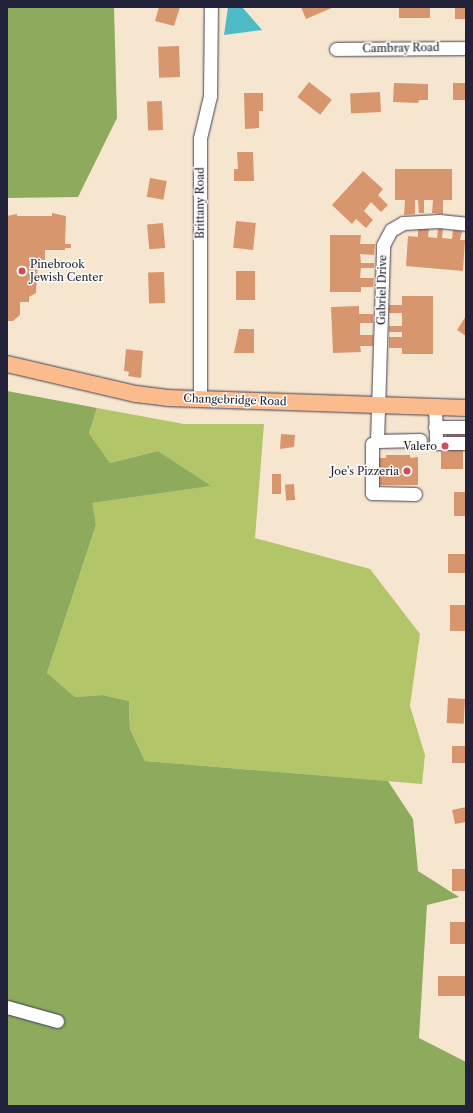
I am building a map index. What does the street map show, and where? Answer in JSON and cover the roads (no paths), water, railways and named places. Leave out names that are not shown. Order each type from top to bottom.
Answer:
[{"type":"main road","name":"Changebridge Road","points":[[7,364],[136,394],[200,400],[466,408]]},
{"type":"street","name":"Brittany Road","points":[[200,400],[200,138],[210,96],[210,7]]},
{"type":"street","name":"Cambray Road","points":[[336,49],[466,48]]},
{"type":"street","name":"Gabriel Drive","points":[[415,494],[372,493],[372,444],[377,441],[381,359],[381,253],[384,241],[391,230],[403,223],[439,221],[466,224]]},
{"type":"street","points":[[435,407],[436,442],[466,443]]},
{"type":"street","points":[[435,427],[466,427],[466,423]]},
{"type":"street","points":[[377,441],[420,440]]},
{"type":"street","points":[[7,1007],[57,1021]]},
{"type":"water","points":[[228,7],[242,7],[262,30],[224,35]]},
{"type":"place","name":"Pinebrook Jewish Center","points":[[22,271]]},
{"type":"place","name":"Valero","points":[[445,446]]},
{"type":"place","name":"Joe's Pizzeria","points":[[407,471]]}]
